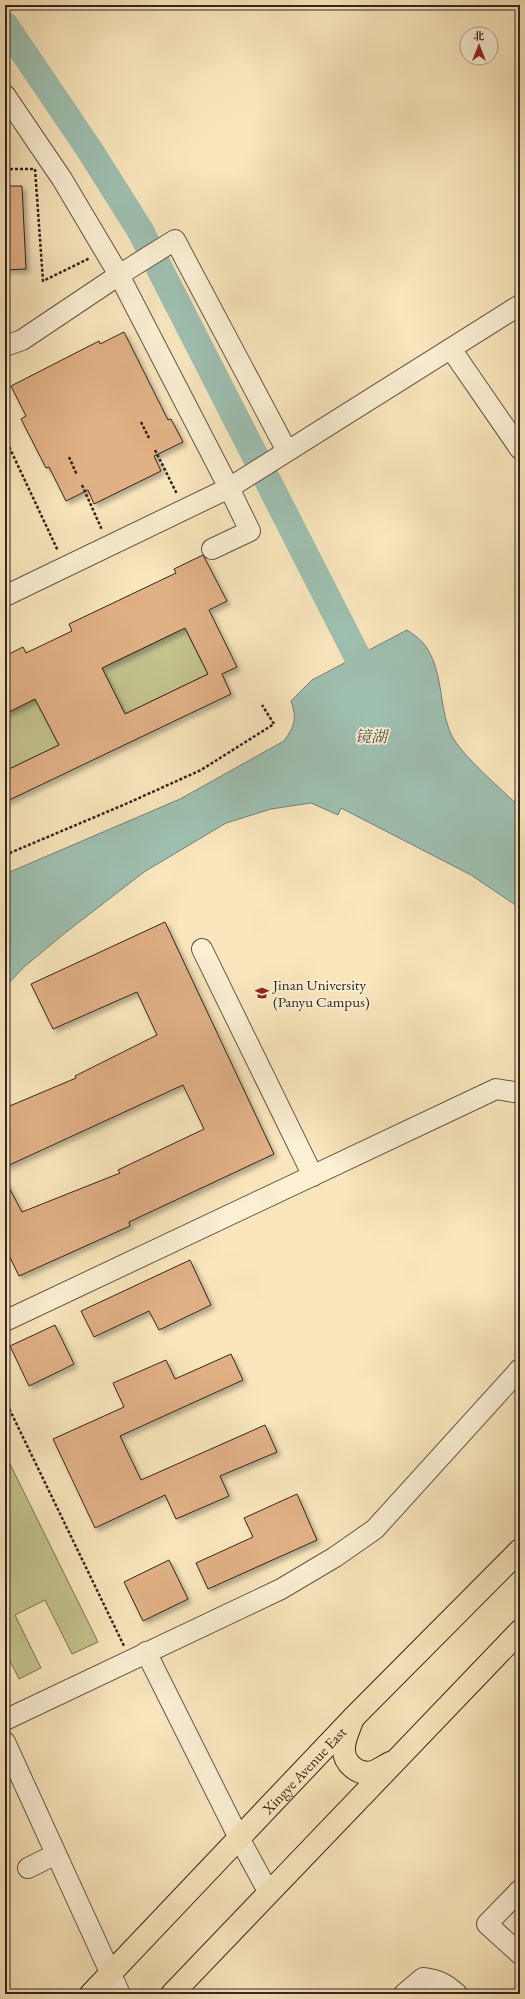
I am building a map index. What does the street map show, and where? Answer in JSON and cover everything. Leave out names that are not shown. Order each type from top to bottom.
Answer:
[{"type":"main road","name":"Xingye Avenue East","points":[[91,1994],[353,1718],[520,1550]]},
{"type":"main road","points":[[172,1994],[520,1631]]},
{"type":"main road","points":[[353,1718],[344,1747],[344,1754],[352,1767],[365,1773],[372,1772],[396,1759]]},
{"type":"street","points":[[5,95],[62,179],[105,250],[236,484],[250,531],[212,549]]},
{"type":"street","points":[[5,346],[22,340],[119,275],[175,240],[287,452]]},
{"type":"street","points":[[5,596],[236,484],[520,305]]},
{"type":"street","points":[[451,349],[520,449]]},
{"type":"street","points":[[202,949],[313,1176]]},
{"type":"street","points":[[5,1321],[496,1089],[520,1093]]},
{"type":"street","points":[[5,1720],[281,1589],[335,1557],[375,1529],[520,1369]]},
{"type":"street","points":[[139,1656],[269,1893]]},
{"type":"street","points":[[5,1742],[120,1994]]},
{"type":"street","points":[[28,1868],[56,1854]]},
{"type":"street","points":[[520,1890],[487,1924],[520,1954]]},
{"type":"street","points":[[404,1994],[423,1978],[438,1980],[446,1984],[457,1994]]},
{"type":"path","points":[[5,169],[35,169],[43,281],[105,250]]},
{"type":"path","points":[[141,422],[149,438]]},
{"type":"path","points":[[5,438],[59,554]]},
{"type":"path","points":[[155,450],[179,497]]},
{"type":"path","points":[[69,457],[77,474]]},
{"type":"path","points":[[82,485],[104,534]]},
{"type":"path","points":[[5,855],[128,803],[200,770],[274,724],[262,705]]},
{"type":"path","points":[[5,1400],[139,1656]]},
{"type":"green space","points":[[185,628],[208,674],[125,714],[102,668]]},
{"type":"green space","points":[[35,699],[59,745],[5,771],[5,714]]},
{"type":"green space","points":[[8,1460],[98,1642],[72,1654],[45,1600],[15,1615],[41,1668],[19,1679],[5,1651],[5,1461]]},
{"type":"water","name":"镜湖","points":[[407,630],[424,644],[435,665],[447,723],[456,742],[482,772],[520,807],[520,908],[471,875],[341,808],[338,815],[311,803],[271,809],[226,823],[144,872],[65,933],[24,967],[5,987],[5,874],[180,799],[284,741],[291,731],[294,722],[294,713],[291,701],[312,680]]},
{"type":"building","points":[[5,186],[22,186],[26,269],[5,270]]},
{"type":"building","points":[[124,332],[168,420],[171,419],[183,442],[154,456],[161,471],[94,504],[88,490],[66,501],[49,467],[46,468],[21,419],[26,416],[11,386],[99,341],[100,344]]},
{"type":"building","points":[[203,555],[227,601],[209,610],[237,667],[222,674],[231,694],[5,802],[5,771],[59,745],[35,699],[5,714],[5,656],[23,647],[26,653],[72,631],[69,624],[176,573],[174,569]],"holes":[[[185,628],[208,674],[125,714],[102,668]]]},
{"type":"building","points":[[165,922],[274,1154],[129,1222],[130,1226],[19,1276],[5,1247],[5,1180],[22,1212],[120,1173],[118,1170],[204,1129],[183,1085],[5,1167],[5,1108],[76,1078],[75,1076],[157,1035],[137,992],[53,1029],[31,984]]},
{"type":"building","points":[[190,1260],[211,1305],[159,1330],[149,1311],[94,1337],[81,1311]]},
{"type":"building","points":[[55,1325],[74,1364],[29,1386],[10,1346]]},
{"type":"building","points":[[231,1354],[243,1380],[120,1436],[141,1480],[265,1425],[277,1452],[220,1476],[229,1496],[176,1519],[165,1495],[95,1528],[53,1439],[124,1407],[113,1383],[166,1360],[175,1379]]},
{"type":"building","points":[[297,1494],[317,1540],[208,1589],[196,1563],[253,1537],[244,1518]]},
{"type":"building","points":[[169,1560],[188,1599],[143,1621],[124,1582]]},
{"type":"waterway","points":[[5,25],[89,149],[140,230],[357,656]]},
{"type":"place","name":"Jinan University (Panyu Campus)","points":[[262,993]]}]
